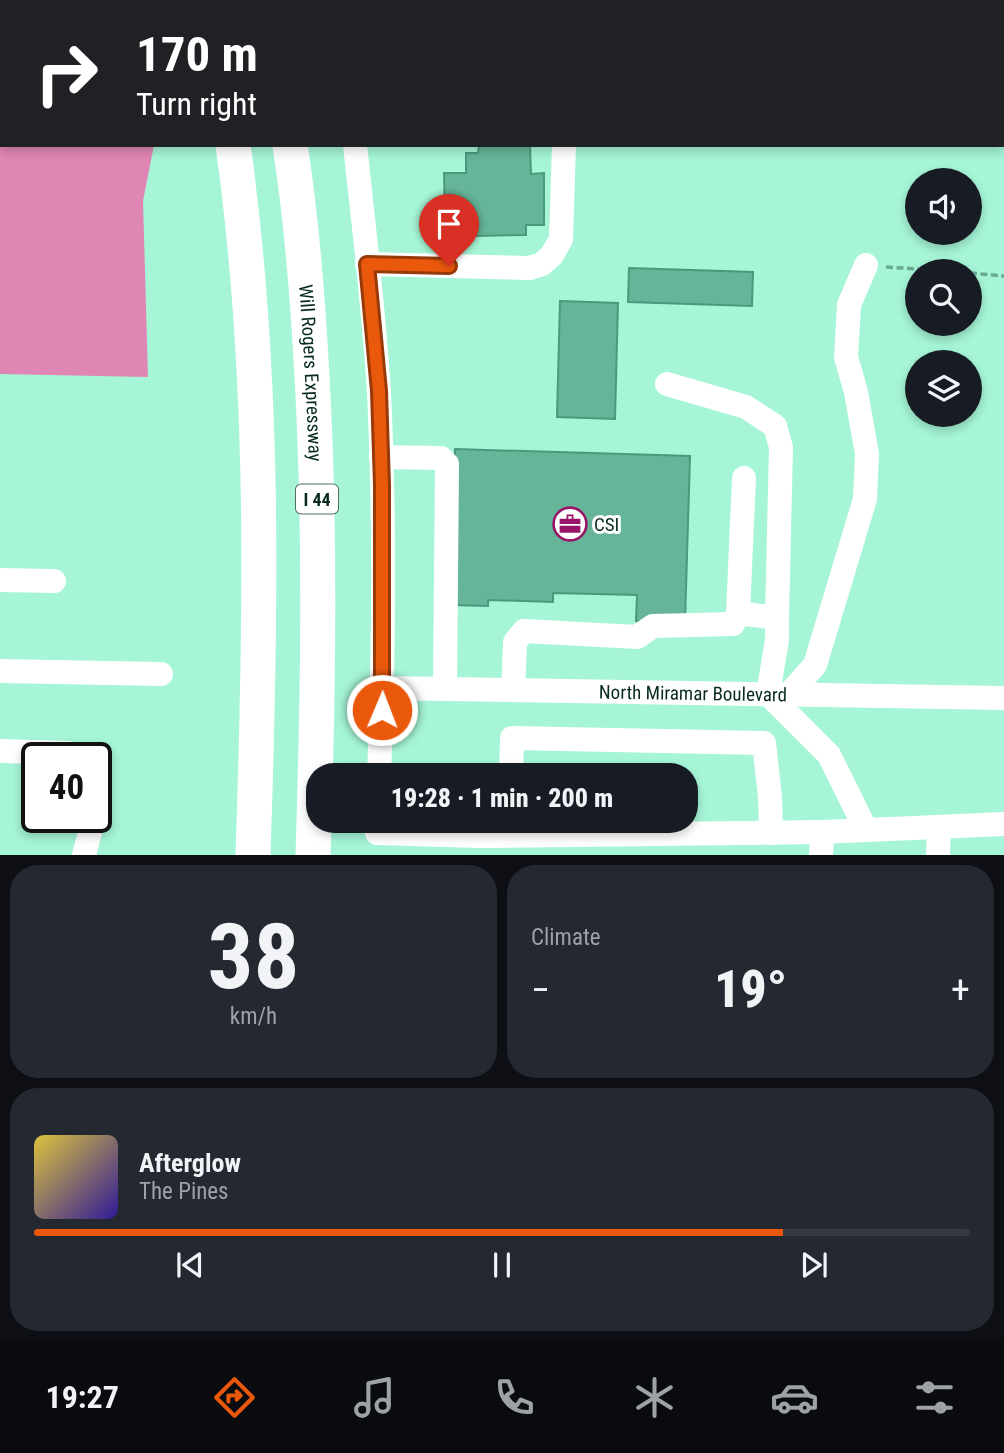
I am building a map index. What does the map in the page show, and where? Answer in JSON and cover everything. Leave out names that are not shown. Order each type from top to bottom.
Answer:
[{"type":"highway","points":[[233,147],[250,298],[259,508],[259,699],[253,855]]},
{"type":"highway","name":"Will Rogers Expressway","points":[[290,147],[307,290],[315,438],[318,696],[313,853]]},
{"type":"street","points":[[355,147],[379,391],[383,688],[380,763]]},
{"type":"street","points":[[367,264],[530,268],[542,264],[552,255],[561,239],[564,147]]},
{"type":"street","points":[[778,694],[815,665],[865,499],[867,454],[856,392],[846,357],[849,305],[866,265]]},
{"type":"street","points":[[667,384],[746,407],[775,426],[781,447],[778,694],[829,755],[866,830]]},
{"type":"street","points":[[381,457],[441,458],[447,464],[445,689]]},
{"type":"street","points":[[513,690],[515,642],[524,631],[638,637],[653,626],[733,624],[738,613],[744,478]]},
{"type":"street","points":[[0,580],[54,581]]},
{"type":"street","points":[[738,613],[777,618]]},
{"type":"street","points":[[0,671],[161,674]]},
{"type":"street","name":"North Miramar Boulevard","points":[[383,688],[1004,698]]},
{"type":"street","points":[[511,763],[512,738],[764,743],[771,833]]},
{"type":"street","points":[[0,751],[21,752]]},
{"type":"street","points":[[698,832],[771,833],[822,843],[866,830],[1004,824]]},
{"type":"street","points":[[938,855],[939,827]]},
{"type":"street","points":[[83,855],[89,833]]},
{"type":"street","points":[[377,836],[480,845],[502,833]]},
{"type":"path","points":[[866,265],[905,268]]},
{"type":"path","points":[[982,274],[1004,276]]},
{"type":"shaded area","points":[[0,147],[154,147],[143,201],[148,377],[0,374]]},
{"type":"building","points":[[479,147],[530,147],[531,174],[544,173],[544,225],[526,225],[526,235],[476,236],[476,219],[445,220],[444,173],[466,173],[466,153],[478,153]]},
{"type":"building","points":[[629,268],[753,272],[752,306],[628,302]]},
{"type":"building","points":[[560,301],[618,303],[615,419],[557,417]]},
{"type":"building","name":"CSI","points":[[455,449],[690,456],[685,622],[636,621],[637,595],[553,593],[553,602],[488,600],[488,606],[451,605]]},
{"type":"place","name":"CSI","points":[[570,524]]},
{"type":"route","points":[[382,710],[382,486],[379,391],[367,264],[449,266]]}]
